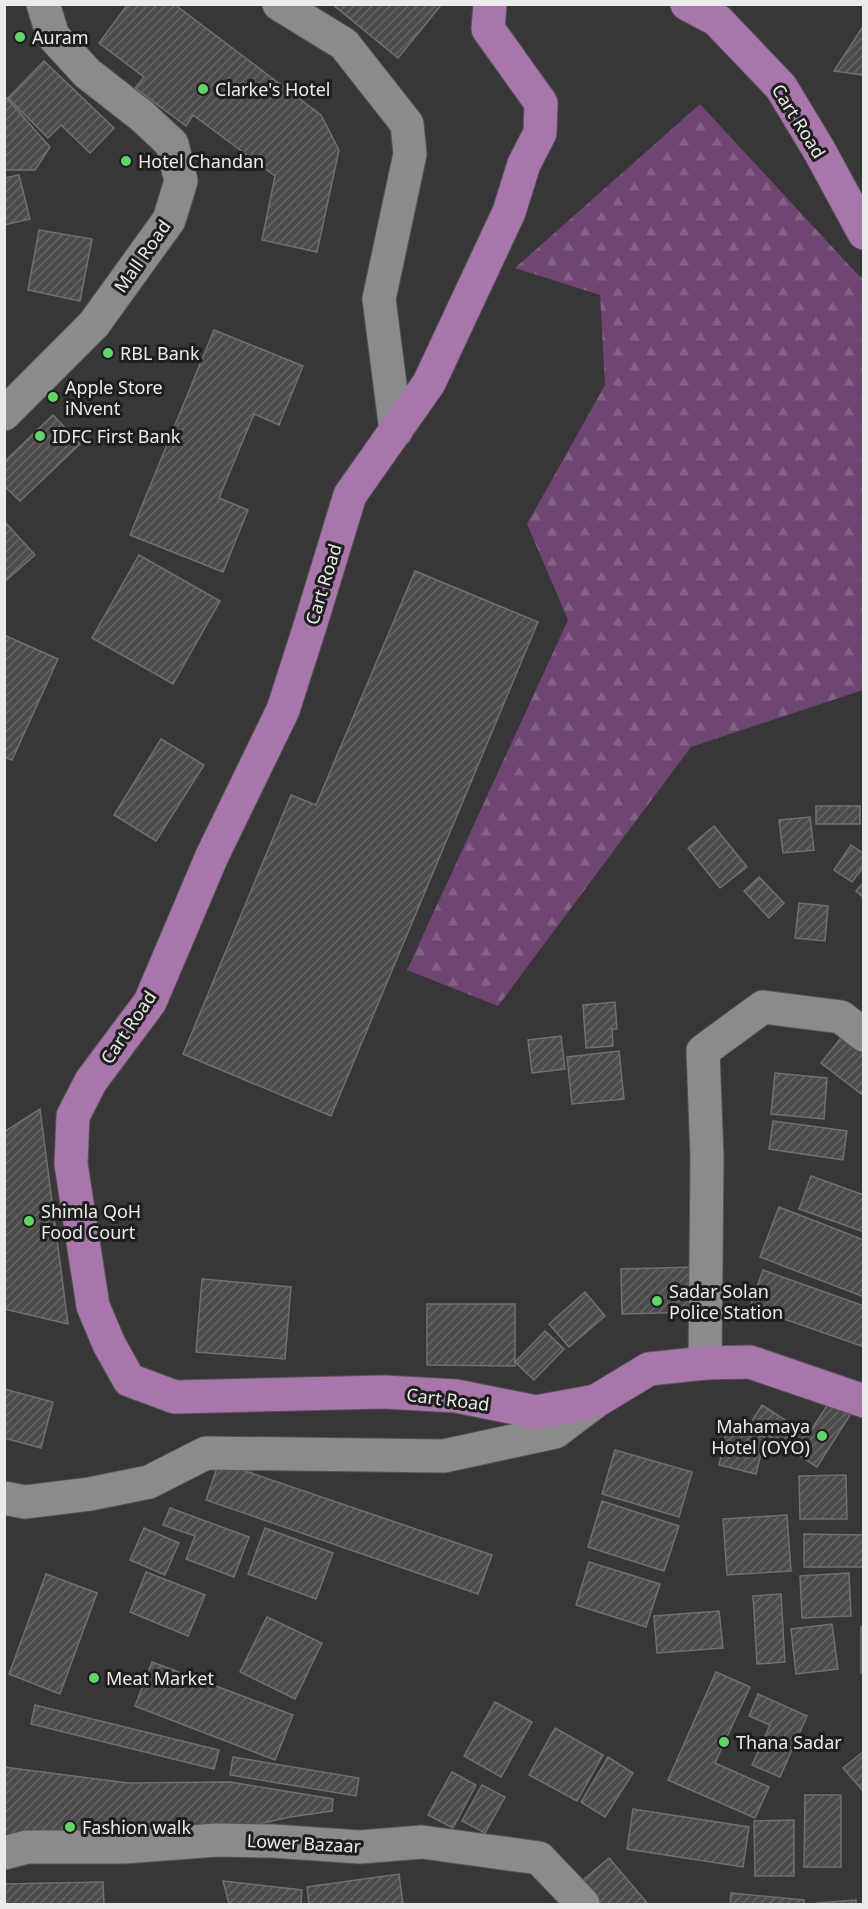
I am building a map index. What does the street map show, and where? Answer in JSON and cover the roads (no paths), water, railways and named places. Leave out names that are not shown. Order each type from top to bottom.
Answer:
[{"type":"main road","name":"Cart Road","points":[[490,4],[488,29],[542,103],[540,133],[524,164],[509,212],[429,383],[350,495],[283,710],[212,856],[150,1002],[91,1081],[73,1116],[71,1164],[93,1306],[109,1344],[129,1380],[175,1397],[384,1392],[456,1396],[536,1412],[596,1401],[649,1369],[705,1362],[750,1362],[864,1401]]},
{"type":"main road","name":"Cart Road","points":[[687,4],[717,20],[781,87],[819,150],[864,233]]},
{"type":"street","name":"Mall Road","points":[[4,414],[94,324],[169,220],[181,182],[172,144],[142,116],[87,73],[52,36],[43,4]]},
{"type":"street","points":[[279,4],[344,44],[407,124],[410,154],[380,299],[396,430]]},
{"type":"street","points":[[705,1362],[707,1157],[703,1051],[763,1007],[841,1017],[864,1035]]},
{"type":"street","points":[[4,1498],[25,1502],[90,1494],[149,1482],[206,1453],[444,1456],[555,1432],[596,1401]]},
{"type":"street","name":"Lower Bazaar","points":[[4,1853],[27,1847],[124,1847],[216,1840],[360,1847],[422,1842],[539,1858],[583,1905]]},
{"type":"place","name":"Auram","points":[[20,37]]},
{"type":"place","name":"Clarke's Hotel","points":[[203,89]]},
{"type":"place","name":"Hotel Chandan","points":[[126,161]]},
{"type":"place","name":"RBL Bank","points":[[108,353]]},
{"type":"place","name":"Apple Store iNvent","points":[[53,397]]},
{"type":"place","name":"IDFC First Bank","points":[[40,436]]},
{"type":"place","name":"Shimla QoH Food Court","points":[[29,1221]]},
{"type":"place","name":"Sadar Solan Police Station","points":[[657,1301]]},
{"type":"place","name":"Mahamaya Hotel (OYO)","points":[[822,1436]]},
{"type":"place","name":"Meat Market","points":[[94,1678]]},
{"type":"place","name":"Thana Sadar","points":[[724,1742]]},
{"type":"place","name":"Fashion walk","points":[[70,1827]]}]
